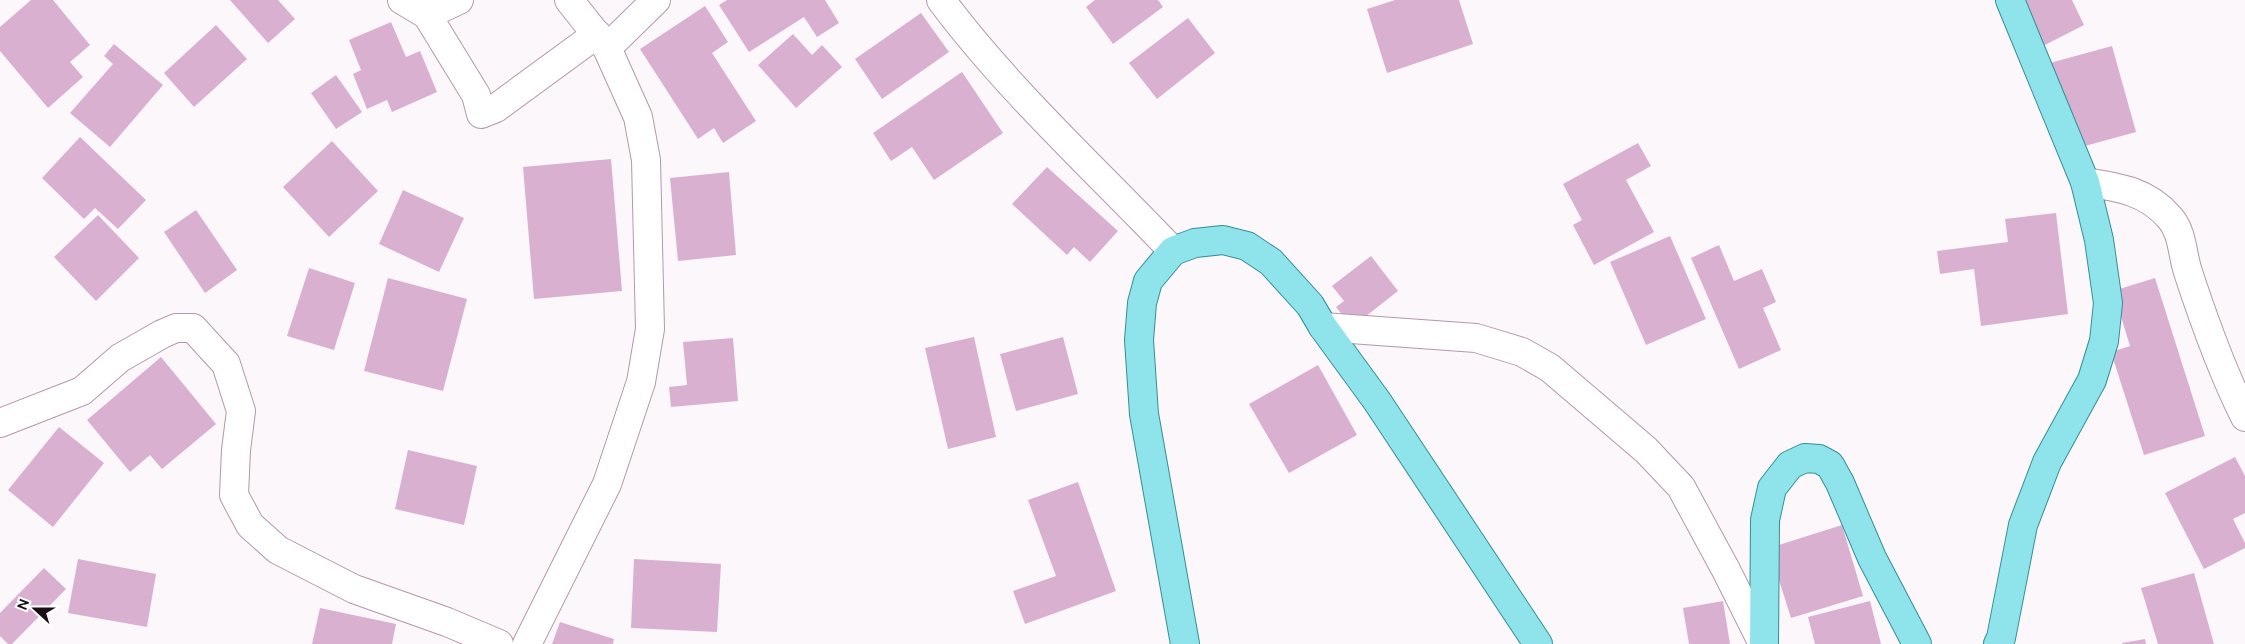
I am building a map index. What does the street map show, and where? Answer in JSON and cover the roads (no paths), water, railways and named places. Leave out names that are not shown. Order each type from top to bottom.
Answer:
[{"type":"main road","points":[[1998,644],[2001,638],[2022,525],[2047,462],[2092,380],[2104,341],[2108,303],[2099,240],[2085,182],[2010,0]]},
{"type":"main road","points":[[1185,644],[1144,414],[1139,340],[1142,303],[1148,281],[1173,251],[1195,243],[1223,240],[1247,246],[1271,262],[1310,305],[1323,327],[1377,401],[1538,644]]},
{"type":"main road","points":[[1763,644],[1765,520],[1772,488],[1790,465],[1805,458],[1819,459],[1830,465],[1840,483],[1872,558],[1917,644]]},
{"type":"street","points":[[402,0],[427,14],[476,95],[481,114],[496,108],[602,41],[656,0]]},
{"type":"street","points":[[427,14],[459,0]]},
{"type":"street","points":[[527,644],[607,484],[641,382],[650,329],[646,160],[638,118],[602,41],[569,0]]},
{"type":"street","points":[[941,0],[970,38],[1019,92],[1173,251]]},
{"type":"street","points":[[2085,182],[2127,188],[2154,203],[2171,219],[2180,235],[2187,270],[2210,333],[2245,417]]},
{"type":"street","points":[[1323,327],[1476,338],[1522,352],[1550,368],[1646,450],[1681,487],[1763,644]]},
{"type":"street","points":[[0,423],[82,390],[120,358],[162,334],[176,328],[193,328],[226,364],[242,411],[236,450],[234,495],[250,525],[278,550],[354,589],[447,622],[498,644]]}]
